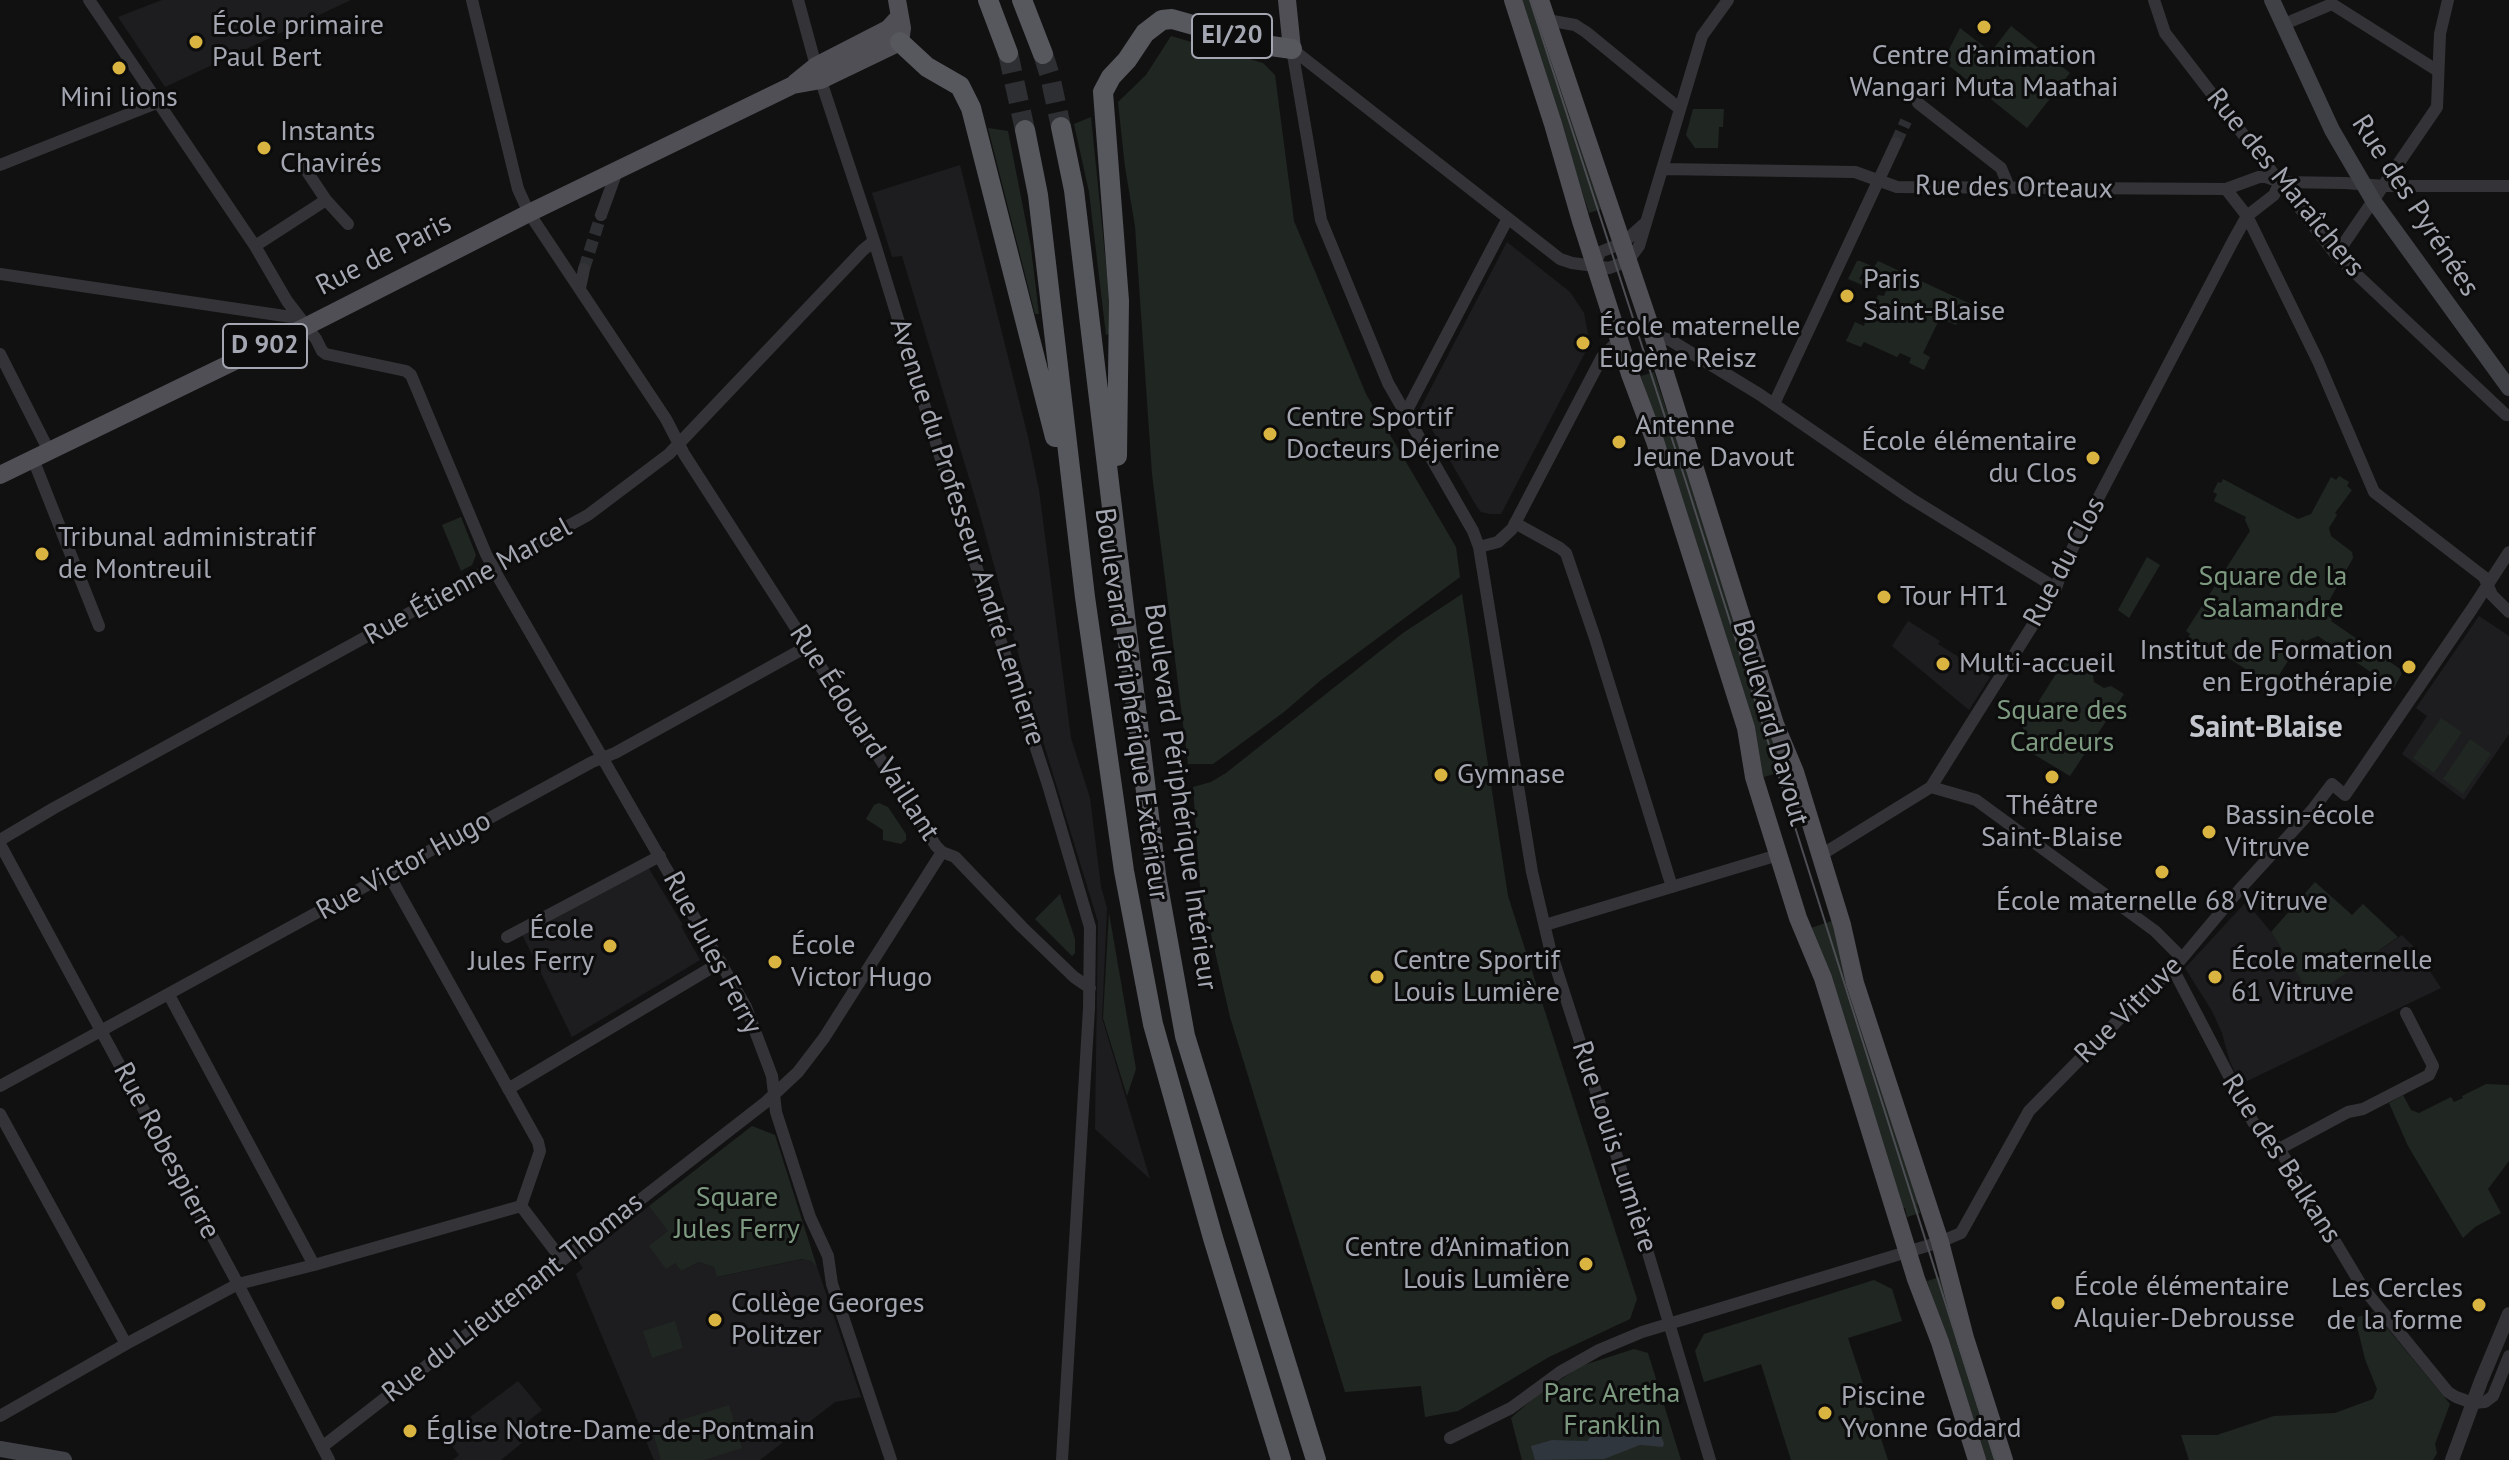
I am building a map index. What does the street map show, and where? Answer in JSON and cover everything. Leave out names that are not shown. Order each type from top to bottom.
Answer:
[{"type":"highway","points":[[988,0],[1008,53]]},
{"type":"highway","points":[[1022,0],[1043,54]]},
{"type":"highway","name":"EI/20","points":[[1117,536],[1119,301],[1103,92],[1145,33],[1162,20],[1172,19],[1264,45],[1292,49]]},
{"type":"highway","points":[[900,42],[927,67],[960,86],[971,108],[1052,421],[1085,597]]},
{"type":"highway","name":"Boulevard Périphérique Intérieur","points":[[1061,127],[1074,190],[1156,875],[1185,1036],[1316,1460]]},
{"type":"highway","name":"Boulevard Périphérique Extérieur","points":[[1025,130],[1038,195],[1085,597],[1124,871],[1153,1024],[1213,1238],[1281,1460]]},
{"type":"main road","points":[[1287,0],[1292,49]]},
{"type":"main road","name":"Boulevard Davout","points":[[1513,0],[1595,266],[1655,441],[1746,728],[1754,777],[1801,928],[1823,978],[1907,1252],[1940,1342],[1977,1460]]},
{"type":"main road","name":"Boulevard Davout","points":[[1540,0],[1653,335],[1775,724],[1795,772],[1842,925],[1855,983],[1940,1242],[1965,1338],[2004,1460]]},
{"type":"main road","name":"Rue des Pyrénées","points":[[2272,0],[2332,130],[2374,202],[2509,388]]},
{"type":"main road","points":[[818,73],[888,29],[898,8]]},
{"type":"main road","points":[[818,73],[900,42],[902,28],[898,8]]},
{"type":"main road","name":"Rue de Paris","points":[[0,475],[302,322],[793,85],[806,72],[818,73]]},
{"type":"main road","points":[[0,1449],[64,1460]]},
{"type":"street","points":[[89,0],[255,246],[302,322]]},
{"type":"street","name":"Rue Édouard Vaillant","points":[[472,0],[518,189],[529,213],[666,419],[942,852],[955,857],[1022,927],[1074,977],[1090,988]]},
{"type":"street","name":"Avenue du Professeur André Lemierre","points":[[798,0],[818,73],[1048,785],[1090,927],[1090,988],[1062,1460]]},
{"type":"street","points":[[1292,49],[1560,259],[1609,268],[1628,261],[1639,246],[1702,36],[1728,0]]},
{"type":"street","name":"Rue des Maraîchers","points":[[2154,0],[2165,33],[2336,255],[2509,415]]},
{"type":"street","points":[[2336,255],[2437,107],[2440,34],[2448,0]]},
{"type":"street","points":[[2282,25],[2332,4],[2438,71]]},
{"type":"street","points":[[1547,20],[1575,25],[1586,32],[1680,109]]},
{"type":"street","name":"Rue Louis Lumière","points":[[1292,49],[1321,220],[1388,383],[1473,531],[1479,547],[1532,872],[1550,949],[1621,1166],[1710,1460]]},
{"type":"street","points":[[0,165],[159,102]]},
{"type":"street","points":[[1918,103],[2001,168],[2009,187]]},
{"type":"street","points":[[1774,404],[1896,143]]},
{"type":"street","points":[[302,164],[326,200],[348,224]]},
{"type":"street","name":"Rue des Orteaux","points":[[1662,169],[1855,172],[1897,187],[2226,189],[2259,177],[2280,182],[2385,186],[2509,186]]},
{"type":"street","points":[[601,215],[617,171]]},
{"type":"street","points":[[2247,216],[2274,195],[2280,182]]},
{"type":"street","points":[[2226,189],[2247,216],[2318,361],[2374,492],[2484,577],[2492,595],[2509,612]]},
{"type":"street","points":[[255,246],[326,200]]},
{"type":"street","name":"Rue du Clos","points":[[1821,855],[1931,787],[2056,588],[2074,545],[2247,216]]},
{"type":"street","points":[[1405,414],[1508,218]]},
{"type":"street","points":[[1595,266],[1600,252],[1623,243],[1647,222]]},
{"type":"street","name":"Rue Étienne Marcel","points":[[0,842],[588,515],[669,454],[874,241]]},
{"type":"street","points":[[580,288],[584,269]]},
{"type":"street","points":[[0,274],[302,322]]},
{"type":"street","name":"Rue Jules Ferry","points":[[302,322],[326,354],[406,371],[411,375],[492,567],[746,1007],[772,1076],[776,1112],[805,1202],[828,1256],[832,1284],[891,1460]]},
{"type":"street","points":[[1653,335],[1670,340],[1774,404],[1910,498],[2056,588]]},
{"type":"street","points":[[1479,547],[1498,542],[1508,534],[1602,357],[1619,340]]},
{"type":"street","points":[[0,354],[41,455],[99,626]]},
{"type":"street","points":[[1515,523],[1566,553],[1672,887]]},
{"type":"street","points":[[2487,587],[2509,552]]},
{"type":"street","name":"Rue Vitruve","points":[[1940,1242],[1961,1233],[2029,1111],[2173,969],[2332,784],[2345,795],[2487,587]]},
{"type":"street","name":"Rue Victor Hugo","points":[[0,1086],[808,646]]},
{"type":"street","points":[[1931,787],[1976,800],[2155,931],[2182,958]]},
{"type":"street","name":"Rue Robespierre","points":[[0,842],[329,1460]]},
{"type":"street","name":"Rue du Lieutenant Thomas","points":[[322,1447],[775,1094],[798,1072],[824,1038],[942,852]]},
{"type":"street","points":[[1545,925],[1778,855]]},
{"type":"street","points":[[507,937],[660,856]]},
{"type":"street","points":[[389,875],[538,1142],[540,1151],[521,1206]]},
{"type":"street","points":[[508,1089],[721,962]]},
{"type":"street","name":"Rue des Balkans","points":[[2173,969],[2253,1122],[2279,1149],[2363,1288],[2448,1392],[2473,1403]]},
{"type":"street","points":[[169,995],[314,1265]]},
{"type":"street","points":[[2279,1149],[2348,1112],[2363,1109],[2429,1075],[2433,1066],[2406,1013]]},
{"type":"street","points":[[0,1114],[126,1344]]},
{"type":"street","points":[[0,1416],[238,1284],[521,1206]]},
{"type":"street","points":[[521,1206],[562,1260]]},
{"type":"street","points":[[1450,1438],[1511,1408],[1560,1372],[1599,1350],[1642,1332],[1940,1242]]},
{"type":"street","points":[[2452,1460],[2509,1314]]},
{"type":"street","points":[[2473,1403],[2485,1402],[2493,1396],[2509,1356]]},
{"type":"shaded area","points":[[162,0],[351,0],[165,87],[118,17]]},
{"type":"shaded area","points":[[960,165],[1039,490],[1071,738],[1090,798],[1101,887],[1107,908],[1102,1018],[1150,1179],[1095,1129],[1098,922],[902,256],[892,257],[872,193]]},
{"type":"shaded area","points":[[1507,242],[1570,292],[1584,313],[1589,339],[1587,349],[1501,514],[1490,514],[1481,512],[1477,507],[1420,409]]},
{"type":"shaded area","points":[[2479,616],[2509,636],[2509,734],[2464,800],[2402,754],[2427,716],[2416,708]]},
{"type":"shaded area","name":"Multi-accueil","points":[[1908,621],[1990,677],[1969,710],[1892,646]]},
{"type":"shaded area","name":"École Jules Ferry","points":[[648,867],[700,960],[572,1037],[521,932]]},
{"type":"shaded area","points":[[2246,902],[2271,932],[2312,996],[2402,935],[2414,947],[2441,988],[2245,1082],[2239,1080],[2212,1011],[2185,968]]},
{"type":"shaded area","name":"Collège Georges Politzer","points":[[649,1206],[669,1231],[675,1262],[681,1271],[699,1262],[714,1267],[718,1277],[803,1259],[811,1261],[817,1267],[861,1397],[835,1402],[760,1460],[654,1460],[576,1274],[583,1268],[578,1261]]},
{"type":"shaded area","points":[[518,1381],[542,1410],[527,1422],[535,1432],[501,1460],[453,1460],[459,1455],[445,1436]]},
{"type":"shaded area","points":[[1631,1425],[1659,1432],[1663,1447],[1640,1445],[1604,1459],[1535,1460],[1531,1446],[1552,1440],[1588,1441],[1589,1438]]},
{"type":"green space","points":[[1520,0],[1534,0],[1601,209],[1589,213]]},
{"type":"green space","points":[[2011,26],[2070,73],[2027,128],[1943,61],[1960,28],[1991,52]]},
{"type":"green space","name":"Centre Sportif Docteurs Déjerine","points":[[1171,36],[1263,63],[1275,75],[1294,221],[1366,394],[1456,547],[1460,577],[1213,764],[1188,764],[1152,474],[1135,226],[1118,102],[1146,75]]},
{"type":"green space","points":[[1693,109],[1724,109],[1718,148],[1695,148],[1686,135]]},
{"type":"green space","points":[[1091,117],[1110,304],[1109,334],[1106,335],[1089,192],[1074,124]]},
{"type":"green space","points":[[988,128],[1008,131],[1031,248],[1039,314],[1035,314]]},
{"type":"green space","points":[[1857,261],[1874,267],[1878,261],[1978,310],[1962,313],[1956,325],[1940,318],[1923,353],[1930,357],[1924,370],[1909,363],[1911,358],[1900,353],[1897,357],[1864,342],[1861,347],[1846,341],[1855,322],[1864,326],[1870,305],[1873,306],[1878,295],[1884,296],[1889,284],[1863,272],[1859,279],[1863,280],[1862,285],[1848,279]]},
{"type":"green space","points":[[1654,372],[1788,770],[1760,778],[1754,731],[1641,376]]},
{"type":"green space","name":"Square de la Salamandre","points":[[2339,476],[2349,482],[2347,486],[2352,490],[2335,513],[2337,515],[2329,528],[2331,536],[2352,552],[2353,558],[2325,608],[2326,615],[2403,671],[2394,688],[2318,636],[2306,641],[2302,639],[2272,686],[2208,645],[2200,657],[2183,646],[2190,634],[2186,631],[2250,531],[2246,517],[2214,501],[2217,494],[2213,492],[2218,482],[2221,483],[2223,479],[2298,519],[2311,514],[2331,477],[2336,480]]},
{"type":"green space","points":[[461,517],[476,555],[472,565],[461,571],[442,525]]},
{"type":"green space","points":[[2147,557],[2160,565],[2129,618],[2118,610]]},
{"type":"green space","name":"Centre Sportif Louis Lumière","points":[[1462,594],[1508,896],[1637,1299],[1630,1319],[1549,1357],[1458,1411],[1425,1417],[1421,1386],[1345,1392],[1230,1017],[1200,886],[1193,787],[1211,782],[1226,773],[1403,633]]},
{"type":"green space","name":"Square des Cardeurs","points":[[2066,658],[2093,675],[2094,682],[2104,688],[2111,686],[2124,694],[2070,776],[2035,755],[2021,722],[2026,714],[2030,715]]},
{"type":"green space","points":[[2441,718],[2462,732],[2434,773],[2413,758]]},
{"type":"green space","points":[[2470,739],[2491,754],[2463,794],[2443,779]]},
{"type":"green space","points":[[879,803],[888,807],[906,834],[906,840],[901,844],[883,840],[883,830],[866,819],[874,805]]},
{"type":"green space","points":[[2315,882],[2352,915],[2363,904],[2398,937],[2312,997],[2271,932]]},
{"type":"green space","points":[[1060,894],[1075,939],[1075,953],[1072,956],[1035,919]]},
{"type":"green space","points":[[1109,913],[1136,1069],[1127,1096],[1103,1018]]},
{"type":"green space","points":[[1835,920],[1920,1203],[1917,1204],[1920,1213],[1907,1217],[1905,1208],[1901,1208],[1808,929]]},
{"type":"green space","points":[[2486,1084],[2509,1085],[2509,1161],[2488,1189],[2501,1213],[2475,1227],[2463,1238],[2408,1146],[2389,1103],[2403,1095],[2411,1110],[2419,1113],[2451,1097],[2454,1102]]},
{"type":"green space","name":"Square Jules Ferry","points":[[752,1126],[775,1135],[817,1267],[811,1261],[802,1259],[717,1277],[714,1267],[699,1262],[681,1271],[675,1263],[666,1269],[649,1246],[668,1231],[649,1206]]},
{"type":"green space","points":[[1940,1277],[1997,1460],[1984,1460],[1927,1281]]},
{"type":"green space","points":[[1874,1280],[1892,1289],[1902,1321],[1848,1338],[1888,1460],[1791,1460],[1761,1364],[1704,1382],[1695,1351],[1704,1334]]},
{"type":"green space","points":[[2374,1312],[2450,1404],[2435,1444],[2437,1453],[2433,1460],[2189,1460],[2181,1435],[2217,1435],[2274,1416],[2335,1413],[2373,1399],[2377,1389],[2365,1359],[2355,1318]]},
{"type":"green space","points":[[675,1321],[683,1348],[652,1358],[643,1331]]},
{"type":"green space","name":"Parc Aretha Franklin","points":[[1634,1349],[1648,1353],[1681,1460],[1522,1460],[1511,1418],[1536,1396],[1581,1366]]},
{"type":"green space","points":[[729,1405],[742,1448],[704,1460],[661,1460],[652,1429]]},
{"type":"tunnel","points":[[1008,53],[1025,130]]},
{"type":"tunnel","points":[[1043,54],[1061,127]]},
{"type":"tunnel","points":[[1896,143],[1906,121]]},
{"type":"tunnel","points":[[584,269],[601,215]]},
{"type":"tram line","points":[[1530,0],[1995,1460]]},
{"type":"place","name":"Centre d’animation Wangari Muta Maathai","points":[[1984,27]]},
{"type":"place","name":"École primaire Paul Bert","points":[[196,42]]},
{"type":"place","name":"Mini lions","points":[[119,68]]},
{"type":"place","name":"Instants Chavirés","points":[[264,148]]},
{"type":"place","name":"Paris Saint-Blaise","points":[[1847,296]]},
{"type":"place","name":"École maternelle Eugène Reisz","points":[[1583,343]]},
{"type":"place","name":"Centre Sportif Docteurs Déjerine","points":[[1270,434]]},
{"type":"place","name":"Antenne Jeune Davout","points":[[1619,442]]},
{"type":"place","name":"École élémentaire du Clos","points":[[2093,458]]},
{"type":"place","name":"Tribunal administratif de Montreuil","points":[[42,554]]},
{"type":"place","name":"Tour HT1","points":[[1884,597]]},
{"type":"place","name":"Multi-accueil","points":[[1943,664]]},
{"type":"place","name":"Institut de Formation en Ergothérapie","points":[[2409,667]]},
{"type":"place","name":"Gymnase","points":[[1441,775]]},
{"type":"place","name":"Théâtre Saint-Blaise","points":[[2052,777]]},
{"type":"place","name":"Bassin-école Vitruve","points":[[2209,832]]},
{"type":"place","name":"École maternelle 68 Vitruve","points":[[2162,872]]},
{"type":"place","name":"École Jules Ferry","points":[[610,946]]},
{"type":"place","name":"École Victor Hugo","points":[[775,962]]},
{"type":"place","name":"Centre Sportif Louis Lumière","points":[[1377,977]]},
{"type":"place","name":"École maternelle 61 Vitruve","points":[[2215,977]]},
{"type":"place","name":"Centre d’Animation Louis Lumière","points":[[1586,1264]]},
{"type":"place","name":"École élémentaire Alquier-Debrousse","points":[[2058,1303]]},
{"type":"place","name":"Les Cercles de la forme","points":[[2479,1305]]},
{"type":"place","name":"Collège Georges Politzer","points":[[715,1320]]},
{"type":"place","name":"Piscine Yvonne Godard","points":[[1825,1413]]},
{"type":"place","name":"Église Notre-Dame-de-Pontmain","points":[[410,1431]]},
{"type":"district","name":"Saint-Blaise","points":[[2266,728]]}]
